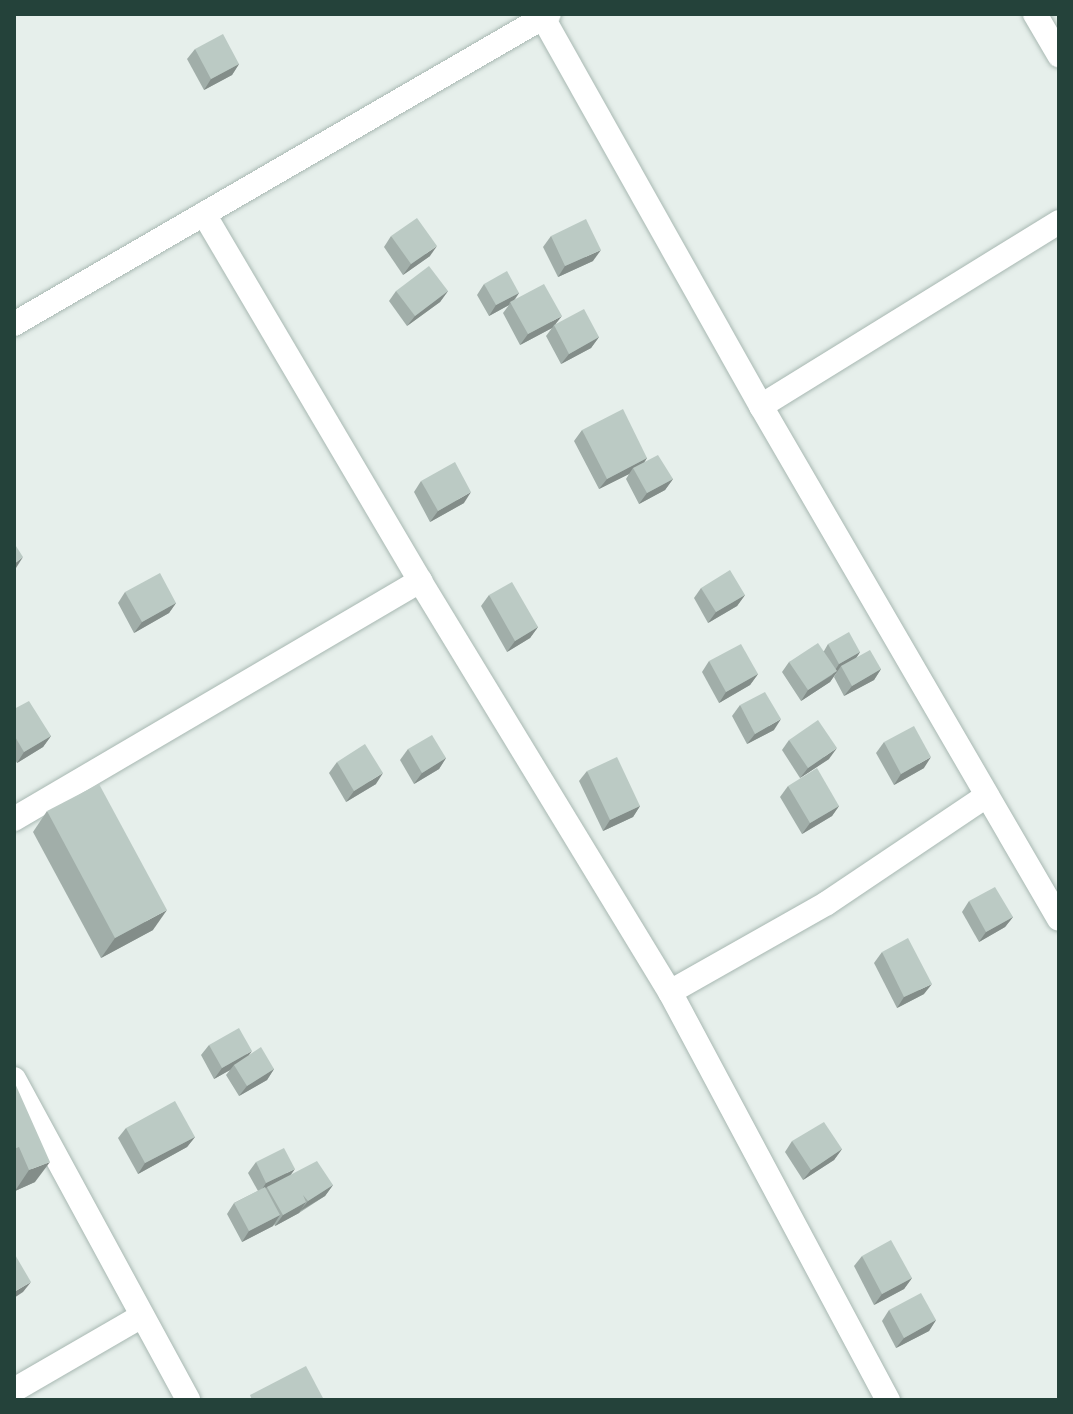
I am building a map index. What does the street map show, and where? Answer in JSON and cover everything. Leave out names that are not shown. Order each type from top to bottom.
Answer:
[{"type":"street","points":[[1035,14],[1059,55]]},
{"type":"street","points":[[14,324],[545,15],[761,406],[985,797],[1059,919]]},
{"type":"street","points":[[204,214],[420,581],[670,992],[888,1400]]},
{"type":"street","points":[[761,406],[1059,222]]},
{"type":"street","points":[[14,819],[420,581]]},
{"type":"street","points":[[670,992],[827,903],[985,797]]},
{"type":"street","points":[[14,1079],[140,1317],[188,1400]]},
{"type":"street","points":[[14,1390],[140,1317]]},
{"type":"building","points":[[223,34],[239,64],[211,79],[195,49]]},
{"type":"building","points":[[417,218],[437,246],[411,264],[391,236]]},
{"type":"building","points":[[586,219],[601,250],[565,266],[551,236]]},
{"type":"building","points":[[429,266],[448,291],[415,316],[396,291]]},
{"type":"building","points":[[507,271],[519,293],[496,305],[484,284]]},
{"type":"building","points":[[544,284],[562,316],[528,334],[510,302]]},
{"type":"building","points":[[584,309],[599,337],[569,354],[554,325]]},
{"type":"building","points":[[623,409],[647,458],[607,479],[582,430]]},
{"type":"building","points":[[658,455],[673,479],[647,493],[633,468]]},
{"type":"building","points":[[455,462],[471,492],[438,511],[421,481]]},
{"type":"building","points":[[14,543],[23,557],[14,564]]},
{"type":"building","points":[[730,570],[745,595],[716,612],[701,588]]},
{"type":"building","points":[[160,573],[176,603],[142,622],[125,592]]},
{"type":"building","points":[[512,582],[538,627],[515,641],[489,595]]},
{"type":"building","points":[[849,632],[860,652],[839,664],[828,644]]},
{"type":"building","points":[[818,643],[837,671],[808,690],[789,662]]},
{"type":"building","points":[[741,644],[758,674],[726,692],[709,661]]},
{"type":"building","points":[[870,650],[881,669],[852,686],[841,666]]},
{"type":"building","points":[[765,692],[781,719],[755,734],[740,705]]},
{"type":"building","points":[[29,701],[51,736],[24,752],[14,735],[14,709]]},
{"type":"building","points":[[818,720],[837,748],[808,768],[789,740]]},
{"type":"building","points":[[914,726],[931,757],[901,774],[884,742]]},
{"type":"building","points":[[432,735],[446,758],[422,773],[408,749]]},
{"type":"building","points":[[365,744],[383,773],[354,791],[337,762]]},
{"type":"building","points":[[617,757],[640,806],[610,820],[587,771]]},
{"type":"building","points":[[817,768],[839,806],[810,823],[788,786]]},
{"type":"building","points":[[99,784],[167,910],[115,938],[47,811]]},
{"type":"building","points":[[995,887],[1013,917],[986,932],[969,901]]},
{"type":"building","points":[[908,938],[932,984],[904,997],[882,952]]},
{"type":"building","points":[[239,1028],[252,1051],[222,1068],[209,1045]]},
{"type":"building","points":[[261,1047],[274,1069],[247,1086],[234,1065]]},
{"type":"building","points":[[14,1081],[50,1162],[29,1170],[19,1147],[14,1149]]},
{"type":"building","points":[[175,1101],[195,1137],[145,1163],[126,1128]]},
{"type":"building","points":[[824,1122],[842,1149],[811,1170],[792,1141]]},
{"type":"building","points":[[284,1148],[295,1169],[266,1183],[256,1162]]},
{"type":"building","points":[[317,1161],[333,1185],[308,1201],[303,1195],[306,1202],[283,1215],[267,1187]]},
{"type":"building","points":[[265,1187],[280,1215],[249,1231],[234,1203]]},
{"type":"building","points":[[891,1240],[912,1278],[882,1294],[862,1256]]},
{"type":"building","points":[[14,1253],[31,1282],[14,1292]]},
{"type":"building","points":[[921,1293],[936,1320],[904,1338],[889,1310]]},
{"type":"building","points":[[306,1366],[324,1400],[252,1400],[250,1395]]}]
